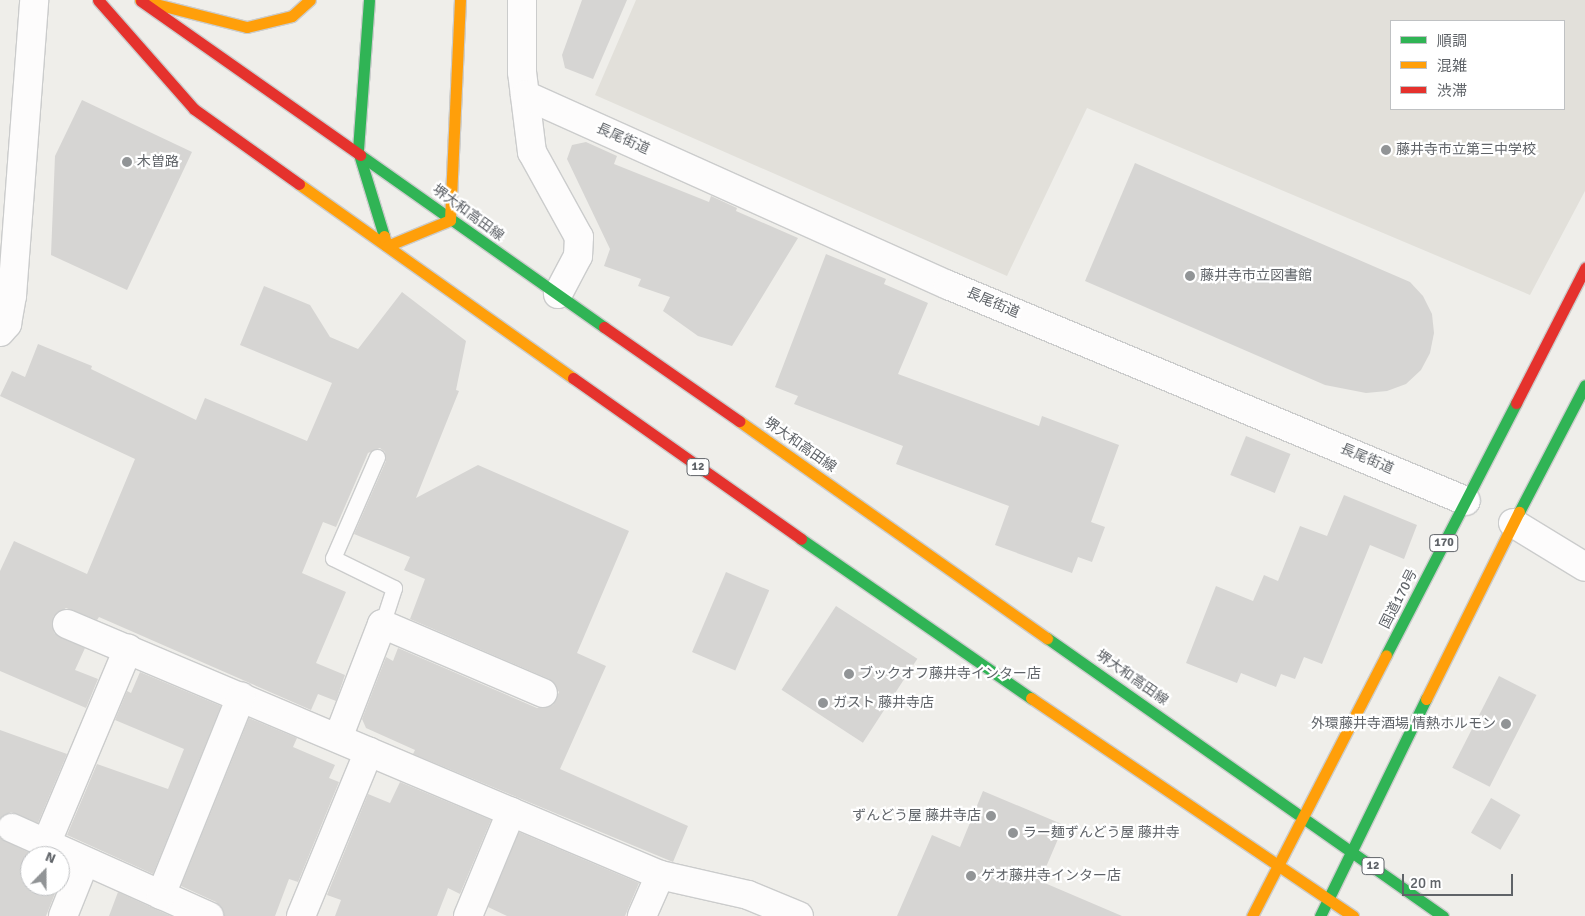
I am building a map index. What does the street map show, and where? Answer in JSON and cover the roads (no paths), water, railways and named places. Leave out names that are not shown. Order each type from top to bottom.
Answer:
[{"type":"main road","name":"12","points":[[98,0],[194,109],[889,602],[1277,868],[1353,916]]},
{"type":"main road","points":[[140,0],[247,28],[292,16],[310,0]]},
{"type":"main road","name":"堺大和高田線","points":[[140,0],[358,151],[450,220],[1443,916]]},
{"type":"main road","points":[[369,0],[358,151],[387,246],[450,220],[460,0]]},
{"type":"main road","name":"国道170号","points":[[1252,916],[1585,268]]},
{"type":"main road","points":[[1320,916],[1512,523],[1585,384]]},
{"type":"street","points":[[0,332],[7,324],[12,296],[34,0]]},
{"type":"street","points":[[522,13],[525,95],[532,152],[579,237],[578,256],[558,294]]},
{"type":"street","name":"長尾街道","points":[[525,95],[948,285],[1466,501]]},
{"type":"street","points":[[1512,523],[1585,567]]},
{"type":"street","points":[[67,624],[660,875],[748,895],[799,916]]},
{"type":"street","points":[[338,738],[382,624],[543,693]]},
{"type":"street","points":[[46,844],[128,649]]},
{"type":"street","points":[[161,895],[241,697]]},
{"type":"street","points":[[301,916],[369,752]]},
{"type":"street","points":[[468,916],[511,812]]},
{"type":"street","points":[[12,828],[209,916]]},
{"type":"street","points":[[63,916],[85,861]]},
{"type":"street","points":[[642,916],[660,875]]},
{"type":"lane","points":[[522,13],[534,0]]},
{"type":"lane","points":[[377,457],[332,558],[394,588],[382,624]]},
{"type":"place","name":"藤井寺市立第三中学校","points":[[1386,150]]},
{"type":"place","name":"木曽路","points":[[127,162]]},
{"type":"place","name":"藤井寺市立図書館","points":[[1190,276]]},
{"type":"place","name":"ブックオフ藤井寺インター店","points":[[849,674]]},
{"type":"place","name":"ガスト 藤井寺店","points":[[823,703]]},
{"type":"place","name":"外環藤井寺酒場 情熱ホルモン","points":[[1506,724]]},
{"type":"place","name":"ずんどう屋 藤井寺店","points":[[991,816]]},
{"type":"place","name":"ラー麺ずんどう屋 藤井寺","points":[[1013,833]]},
{"type":"place","name":"ゲオ藤井寺インター店","points":[[971,876]]}]
